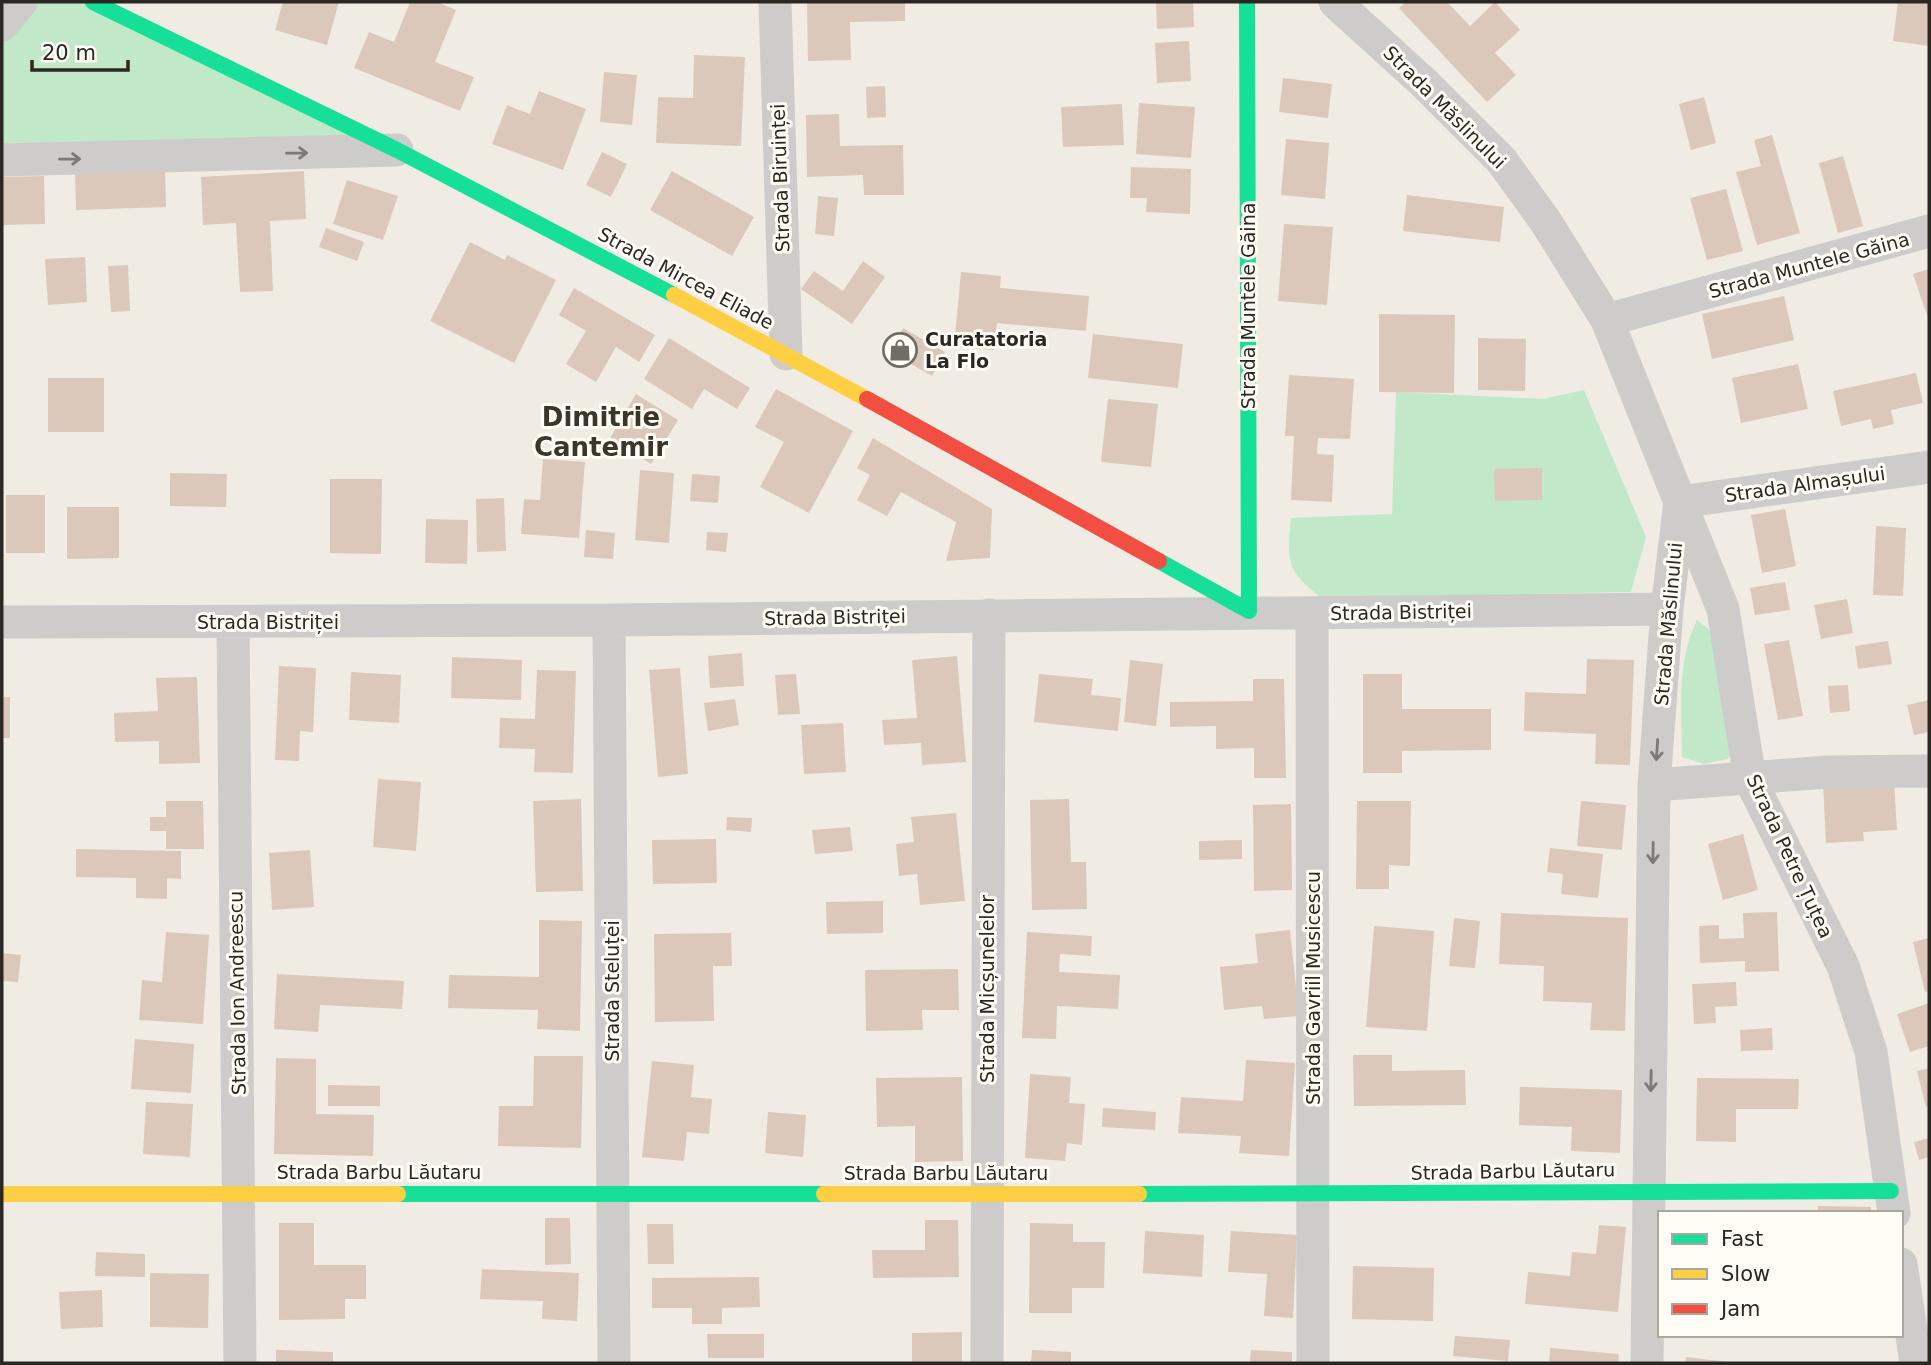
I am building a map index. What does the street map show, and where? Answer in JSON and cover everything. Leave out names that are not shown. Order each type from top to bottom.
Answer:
[{"type":"street","points":[[2,25],[21,2]]},
{"type":"street","name":"Strada Mircea Eliade","points":[[93,2],[397,150],[786,354],[1249,611]]},
{"type":"street","name":"Strada Biruinței","points":[[775,2],[786,354]]},
{"type":"street","name":"Strada Muntele Găina","points":[[1247,2],[1249,611]]},
{"type":"street","name":"Strada Măslinului","points":[[1335,2],[1423,82],[1502,161],[1546,222],[1607,320],[1680,502],[1667,608],[1654,785],[1647,1363]]},
{"type":"street","points":[[2,160],[397,150]]},
{"type":"street","name":"Strada Muntele Găina","points":[[1607,320],[1929,232]]},
{"type":"street","name":"Strada Almașului","points":[[1680,502],[1929,467]]},
{"type":"street","name":"Strada Petre Țuțea","points":[[1680,502],[1723,609],[1750,779],[1843,966],[1871,1052],[1892,1202]]},
{"type":"street","name":"Strada Bistriței","points":[[2,622],[609,620],[1667,608]]},
{"type":"street","name":"Strada Gavriil Musicescu","points":[[1312,613],[1313,1363]]},
{"type":"street","name":"Strada Micșunelelor","points":[[987,1363],[989,615]]},
{"type":"street","name":"Strada Steluței","points":[[609,620],[614,1363]]},
{"type":"street","name":"Strada Ion Andreescu","points":[[233,622],[240,1363]]},
{"type":"street","points":[[1654,785],[1828,772],[1929,771]]},
{"type":"street","name":"Strada Barbu Lăutaru","points":[[2,1194],[987,1195],[1649,1191],[1892,1202]]},
{"type":"street","points":[[1903,1277],[1916,1363]]},
{"type":"green space","points":[[2,2],[93,2],[397,150],[2,160]]},
{"type":"green space","points":[[1584,390],[1646,537],[1631,592],[1322,598],[1295,572],[1291,564],[1289,545],[1291,518],[1392,514],[1396,392],[1543,399]]},
{"type":"green space","points":[[1697,620],[1713,633],[1734,744],[1728,759],[1704,764],[1682,757],[1683,670],[1690,636]]},
{"type":"building","points":[[283,2],[339,2],[327,45],[275,30]]},
{"type":"building","points":[[410,2],[437,2],[456,10],[435,62],[474,77],[460,111],[354,68],[369,32],[394,42]]},
{"type":"building","points":[[807,2],[905,2],[905,21],[850,22],[851,60],[808,61]]},
{"type":"building","points":[[1156,2],[1193,2],[1194,27],[1157,29]]},
{"type":"building","points":[[1406,2],[1447,2],[1470,26],[1495,2],[1520,30],[1495,53],[1516,75],[1487,102],[1399,8]]},
{"type":"building","points":[[1898,2],[1929,2],[1929,46],[1893,41]]},
{"type":"building","points":[[1189,41],[1191,81],[1157,83],[1155,43]]},
{"type":"building","points":[[694,55],[745,57],[741,146],[656,143],[658,97],[693,98]]},
{"type":"building","points":[[604,72],[637,75],[632,125],[600,122]]},
{"type":"building","points":[[1283,78],[1332,84],[1328,118],[1279,112]]},
{"type":"building","points":[[885,86],[886,117],[867,118],[866,87]]},
{"type":"building","points":[[539,91],[586,109],[563,170],[492,144],[507,105],[530,114]]},
{"type":"building","points":[[1704,97],[1716,143],[1691,150],[1679,104]]},
{"type":"building","points":[[1139,103],[1195,107],[1191,158],[1136,154]]},
{"type":"building","points":[[1122,104],[1124,145],[1063,147],[1061,107]]},
{"type":"building","points":[[839,114],[840,146],[903,145],[904,195],[864,195],[863,175],[807,177],[806,115]]},
{"type":"building","points":[[1772,135],[1800,233],[1757,245],[1736,172],[1761,166],[1754,140]]},
{"type":"building","points":[[1286,139],[1329,143],[1325,199],[1281,195]]},
{"type":"building","points":[[602,152],[627,164],[611,197],[586,185]]},
{"type":"building","points":[[1843,156],[1863,226],[1838,233],[1819,163]]},
{"type":"building","points":[[1131,167],[1191,169],[1190,214],[1146,212],[1147,198],[1130,198]]},
{"type":"building","points":[[165,171],[166,207],[76,210],[75,174]]},
{"type":"building","points":[[304,171],[306,219],[270,221],[273,291],[240,292],[236,223],[203,225],[201,177]]},
{"type":"building","points":[[672,171],[754,217],[732,256],[650,210]]},
{"type":"building","points":[[44,176],[45,224],[2,225],[2,177]]},
{"type":"building","points":[[347,180],[398,196],[383,240],[333,224]]},
{"type":"building","points":[[1726,189],[1743,251],[1707,260],[1690,198]]},
{"type":"building","points":[[1407,195],[1504,207],[1500,242],[1403,231]]},
{"type":"building","points":[[818,196],[838,198],[834,236],[815,234]]},
{"type":"building","points":[[1284,224],[1333,227],[1327,305],[1278,301]]},
{"type":"building","points":[[326,228],[364,242],[357,261],[319,247]]},
{"type":"building","points":[[470,242],[505,260],[507,255],[556,280],[514,363],[430,321]]},
{"type":"building","points":[[85,257],[87,302],[48,305],[45,259]]},
{"type":"building","points":[[863,261],[885,277],[852,324],[801,289],[814,271],[843,291]]},
{"type":"building","points":[[128,265],[130,311],[111,312],[108,266]]},
{"type":"building","points":[[1929,269],[1929,321],[1913,274]]},
{"type":"building","points":[[961,272],[1001,276],[1000,288],[1089,296],[1086,331],[997,323],[994,350],[954,347]]},
{"type":"building","points":[[574,288],[655,335],[639,362],[616,347],[596,382],[566,364],[586,331],[559,315]]},
{"type":"building","points":[[1784,296],[1794,340],[1712,359],[1702,314]]},
{"type":"building","points":[[1379,314],[1455,315],[1454,393],[1379,392]]},
{"type":"building","points":[[903,328],[945,352],[932,376],[890,352]]},
{"type":"building","points":[[1093,334],[1183,344],[1178,388],[1088,378]]},
{"type":"building","points":[[669,338],[750,388],[737,409],[704,389],[692,409],[644,379]]},
{"type":"building","points":[[1478,338],[1526,339],[1525,391],[1478,390]]},
{"type":"building","points":[[1798,364],[1808,409],[1741,423],[1732,378]]},
{"type":"building","points":[[1916,373],[1923,403],[1891,410],[1894,424],[1873,429],[1871,419],[1841,426],[1833,391]]},
{"type":"building","points":[[1289,375],[1354,379],[1350,439],[1318,438],[1317,454],[1334,455],[1332,502],[1291,500],[1294,436],[1285,436]]},
{"type":"building","points":[[48,378],[104,378],[104,432],[48,432]]},
{"type":"building","points":[[776,389],[853,431],[809,513],[760,487],[784,442],[755,427]]},
{"type":"building","points":[[636,394],[678,420],[651,464],[610,438]]},
{"type":"building","points":[[1108,399],[1158,404],[1151,467],[1101,462]]},
{"type":"building","points":[[873,438],[992,509],[990,558],[946,561],[956,522],[901,492],[887,516],[857,500],[870,475],[857,468]]},
{"type":"building","points":[[543,459],[585,462],[579,538],[521,534],[524,499],[540,500]]},
{"type":"building","points":[[1542,468],[1542,500],[1495,501],[1494,469]]},
{"type":"building","points":[[640,470],[674,473],[669,543],[635,540]]},
{"type":"building","points":[[170,473],[227,474],[226,507],[170,506]]},
{"type":"building","points":[[692,474],[720,476],[718,503],[690,501]]},
{"type":"building","points":[[330,479],[382,479],[381,554],[330,553]]},
{"type":"building","points":[[6,495],[45,495],[45,553],[6,553]]},
{"type":"building","points":[[504,498],[506,551],[477,552],[476,499]]},
{"type":"building","points":[[67,507],[119,507],[119,558],[67,559]]},
{"type":"building","points":[[1785,509],[1796,566],[1762,573],[1751,515]]},
{"type":"building","points":[[426,519],[468,520],[467,564],[425,563]]},
{"type":"building","points":[[1876,526],[1906,528],[1903,596],[1873,595]]},
{"type":"building","points":[[586,530],[615,533],[613,559],[584,557]]},
{"type":"building","points":[[707,532],[728,533],[726,552],[706,550]]},
{"type":"building","points":[[1785,582],[1790,610],[1755,615],[1750,588]]},
{"type":"building","points":[[1847,599],[1853,633],[1821,639],[1814,605]]},
{"type":"building","points":[[1789,640],[1803,716],[1778,720],[1764,644]]},
{"type":"building","points":[[1888,641],[1892,664],[1858,669],[1855,646]]},
{"type":"building","points":[[742,653],[744,686],[710,688],[708,656]]},
{"type":"building","points":[[957,656],[966,762],[922,765],[921,743],[884,745],[882,720],[917,718],[912,660]]},
{"type":"building","points":[[452,657],[522,660],[521,700],[451,698]]},
{"type":"building","points":[[1587,659],[1634,660],[1630,765],[1595,764],[1596,734],[1524,731],[1525,692],[1586,694]]},
{"type":"building","points":[[1130,660],[1163,664],[1156,726],[1124,722]]},
{"type":"building","points":[[279,666],[316,668],[313,732],[300,731],[299,761],[275,760]]},
{"type":"building","points":[[680,668],[688,774],[658,777],[649,670]]},
{"type":"building","points":[[537,670],[576,671],[573,773],[534,772],[535,749],[499,748],[500,718],[535,719]]},
{"type":"building","points":[[351,672],[401,675],[399,723],[349,720]]},
{"type":"building","points":[[796,674],[800,714],[778,715],[775,675]]},
{"type":"building","points":[[1039,674],[1093,679],[1091,695],[1121,698],[1118,731],[1034,722]]},
{"type":"building","points":[[1363,674],[1402,674],[1402,709],[1491,709],[1491,750],[1402,751],[1402,773],[1363,773]]},
{"type":"building","points":[[197,677],[200,763],[159,764],[159,741],[115,742],[114,713],[158,711],[156,678]]},
{"type":"building","points":[[1253,679],[1284,679],[1286,778],[1254,778],[1254,748],[1216,749],[1216,726],[1170,727],[1170,702],[1253,701]]},
{"type":"building","points":[[1848,685],[1850,711],[1830,713],[1828,686]]},
{"type":"building","points":[[2,697],[10,697],[10,738],[2,738]]},
{"type":"building","points":[[735,699],[739,725],[708,731],[704,703]]},
{"type":"building","points":[[1929,700],[1929,732],[1914,735],[1907,705]]},
{"type":"building","points":[[843,723],[846,772],[804,774],[801,725]]},
{"type":"building","points":[[378,779],[421,782],[416,851],[373,847]]},
{"type":"building","points":[[1894,780],[1897,830],[1863,832],[1864,841],[1826,843],[1823,784]]},
{"type":"building","points":[[581,799],[583,891],[536,892],[533,801]]},
{"type":"building","points":[[1069,799],[1071,862],[1086,862],[1087,909],[1032,910],[1030,800]]},
{"type":"building","points":[[166,801],[203,801],[204,849],[166,849],[166,831],[150,831],[150,817],[166,817]]},
{"type":"building","points":[[1357,801],[1411,801],[1410,866],[1389,865],[1389,889],[1356,889]]},
{"type":"building","points":[[1581,801],[1626,805],[1622,850],[1577,846]]},
{"type":"building","points":[[1291,804],[1292,890],[1254,891],[1253,805]]},
{"type":"building","points":[[956,813],[965,901],[920,905],[917,874],[899,876],[896,844],[914,842],[911,817]]},
{"type":"building","points":[[727,817],[752,818],[751,832],[726,830]]},
{"type":"building","points":[[850,827],[853,851],[815,854],[812,830]]},
{"type":"building","points":[[1743,834],[1758,890],[1723,900],[1708,844]]},
{"type":"building","points":[[716,839],[717,883],[653,884],[652,840]]},
{"type":"building","points":[[1242,840],[1242,859],[1199,860],[1199,841]]},
{"type":"building","points":[[1550,848],[1603,854],[1598,898],[1561,894],[1563,874],[1547,872]]},
{"type":"building","points":[[76,849],[181,851],[181,879],[167,878],[167,899],[136,898],[136,878],[76,877]]},
{"type":"building","points":[[310,850],[314,907],[272,910],[269,853]]},
{"type":"building","points":[[883,901],[883,933],[827,934],[826,902]]},
{"type":"building","points":[[1777,912],[1779,971],[1745,972],[1745,961],[1700,963],[1699,926],[1719,925],[1719,939],[1744,938],[1743,913]]},
{"type":"building","points":[[1501,913],[1628,918],[1625,1031],[1590,1030],[1592,1003],[1543,1001],[1544,966],[1499,964]]},
{"type":"building","points":[[1454,918],[1480,921],[1475,968],[1449,966]]},
{"type":"building","points":[[539,920],[582,921],[580,1031],[537,1029],[538,1010],[448,1008],[449,975],[539,977]]},
{"type":"building","points":[[1374,926],[1434,931],[1427,1031],[1366,1027]]},
{"type":"building","points":[[1290,930],[1299,1016],[1264,1019],[1262,1006],[1224,1010],[1220,967],[1258,963],[1255,934]]},
{"type":"building","points":[[166,932],[209,935],[203,1024],[139,1020],[142,980],[162,982]]},
{"type":"building","points":[[1027,932],[1092,936],[1091,956],[1060,954],[1059,972],[1120,975],[1118,1009],[1057,1006],[1056,1039],[1022,1038]]},
{"type":"building","points":[[731,933],[732,966],[713,966],[714,1021],[655,1022],[654,934]]},
{"type":"building","points":[[1929,938],[1929,991],[1925,992],[1913,942]]},
{"type":"building","points":[[2,953],[21,955],[18,982],[2,981]]},
{"type":"building","points":[[958,969],[959,1010],[922,1010],[923,1030],[866,1031],[865,970]]},
{"type":"building","points":[[277,974],[404,981],[402,1009],[320,1005],[318,1032],[274,1029]]},
{"type":"building","points":[[1736,982],[1737,1006],[1715,1007],[1716,1023],[1694,1024],[1692,984]]},
{"type":"building","points":[[1929,1003],[1929,1046],[1910,1052],[1897,1014]]},
{"type":"building","points":[[1772,1028],[1773,1050],[1741,1051],[1740,1030]]},
{"type":"building","points":[[135,1039],[194,1044],[191,1093],[131,1089]]},
{"type":"building","points":[[1353,1055],[1392,1055],[1392,1071],[1465,1070],[1466,1105],[1354,1106]]},
{"type":"building","points":[[534,1056],[583,1056],[581,1148],[498,1146],[499,1106],[533,1106]]},
{"type":"building","points":[[276,1058],[316,1059],[316,1114],[374,1115],[373,1156],[274,1154]]},
{"type":"building","points":[[1246,1060],[1295,1063],[1289,1156],[1239,1153],[1241,1136],[1178,1133],[1181,1097],[1243,1101]]},
{"type":"building","points":[[652,1061],[694,1065],[691,1097],[712,1099],[709,1134],[687,1132],[684,1161],[642,1157]]},
{"type":"building","points":[[1929,1068],[1929,1106],[1926,1107],[1917,1071]]},
{"type":"building","points":[[1030,1074],[1071,1077],[1069,1103],[1085,1104],[1082,1145],[1067,1143],[1065,1161],[1025,1158]]},
{"type":"building","points":[[962,1077],[963,1161],[915,1162],[915,1126],[877,1127],[876,1078]]},
{"type":"building","points":[[1697,1078],[1799,1079],[1798,1109],[1736,1109],[1736,1142],[1696,1141]]},
{"type":"building","points":[[328,1085],[380,1086],[380,1106],[328,1106]]},
{"type":"building","points":[[1520,1087],[1622,1090],[1620,1153],[1571,1151],[1572,1127],[1519,1125]]},
{"type":"building","points":[[146,1102],[193,1104],[190,1157],[143,1154]]},
{"type":"building","points":[[1103,1108],[1156,1112],[1155,1130],[1102,1127]]},
{"type":"building","points":[[768,1112],[806,1115],[803,1157],[765,1153]]},
{"type":"building","points":[[1929,1138],[1929,1157],[1919,1160],[1914,1142]]},
{"type":"building","points":[[1818,1206],[1871,1207],[1871,1211],[1818,1211]]},
{"type":"building","points":[[545,1218],[570,1218],[571,1264],[545,1265]]},
{"type":"building","points":[[925,1220],[958,1220],[959,1277],[873,1278],[872,1250],[925,1250]]},
{"type":"building","points":[[279,1223],[314,1223],[314,1265],[366,1265],[366,1299],[345,1299],[345,1319],[279,1320]]},
{"type":"building","points":[[1030,1223],[1073,1224],[1073,1242],[1105,1242],[1104,1288],[1072,1288],[1072,1313],[1029,1313]]},
{"type":"building","points":[[647,1224],[673,1224],[674,1264],[648,1264]]},
{"type":"building","points":[[1599,1225],[1626,1227],[1618,1312],[1525,1304],[1528,1272],[1570,1276],[1572,1252],[1596,1254]]},
{"type":"building","points":[[1145,1231],[1204,1235],[1202,1277],[1143,1273]]},
{"type":"building","points":[[1231,1231],[1297,1235],[1293,1318],[1264,1316],[1267,1274],[1228,1272]]},
{"type":"building","points":[[96,1252],[145,1254],[145,1277],[95,1276]]},
{"type":"building","points":[[1353,1266],[1434,1268],[1433,1321],[1352,1319]]},
{"type":"building","points":[[482,1269],[579,1273],[577,1321],[542,1319],[543,1301],[480,1299]]},
{"type":"building","points":[[150,1273],[209,1274],[208,1328],[150,1327]]},
{"type":"building","points":[[759,1277],[760,1307],[722,1308],[722,1324],[692,1324],[692,1308],[652,1308],[652,1278]]},
{"type":"building","points":[[102,1290],[103,1327],[61,1329],[59,1292]]},
{"type":"building","points":[[962,1332],[962,1363],[912,1363],[912,1333]]},
{"type":"building","points":[[707,1334],[764,1334],[764,1358],[708,1358]]},
{"type":"building","points":[[1455,1336],[1510,1340],[1508,1361],[1453,1356]]},
{"type":"building","points":[[1550,1348],[1619,1354],[1618,1363],[1549,1363]]},
{"type":"building","points":[[276,1350],[333,1352],[333,1363],[276,1363]]},
{"type":"building","points":[[1032,1350],[1071,1352],[1071,1363],[1031,1363]]},
{"type":"building","points":[[1251,1350],[1292,1352],[1292,1363],[1250,1363]]},
{"type":"building","points":[[1686,1357],[1728,1362],[1728,1363],[1685,1363]]},
{"type":"traffic: fast","points":[[93,2],[397,150],[674,295]]},
{"type":"traffic: fast","points":[[1159,561],[1249,611],[1247,2]]},
{"type":"traffic: fast","points":[[1139,1194],[1891,1191]]},
{"type":"traffic: fast","points":[[398,1194],[824,1194]]},
{"type":"traffic: slow","points":[[674,295],[867,399]]},
{"type":"traffic: slow","points":[[2,1194],[398,1194]]},
{"type":"traffic: slow","points":[[824,1194],[1139,1194]]},
{"type":"traffic: jam","points":[[867,399],[1159,561]]},
{"type":"place","name":"Curatatoria La Flo","points":[[900,350]]},
{"type":"district","name":"Dimitrie Cantemir","points":[[601,432]]}]
